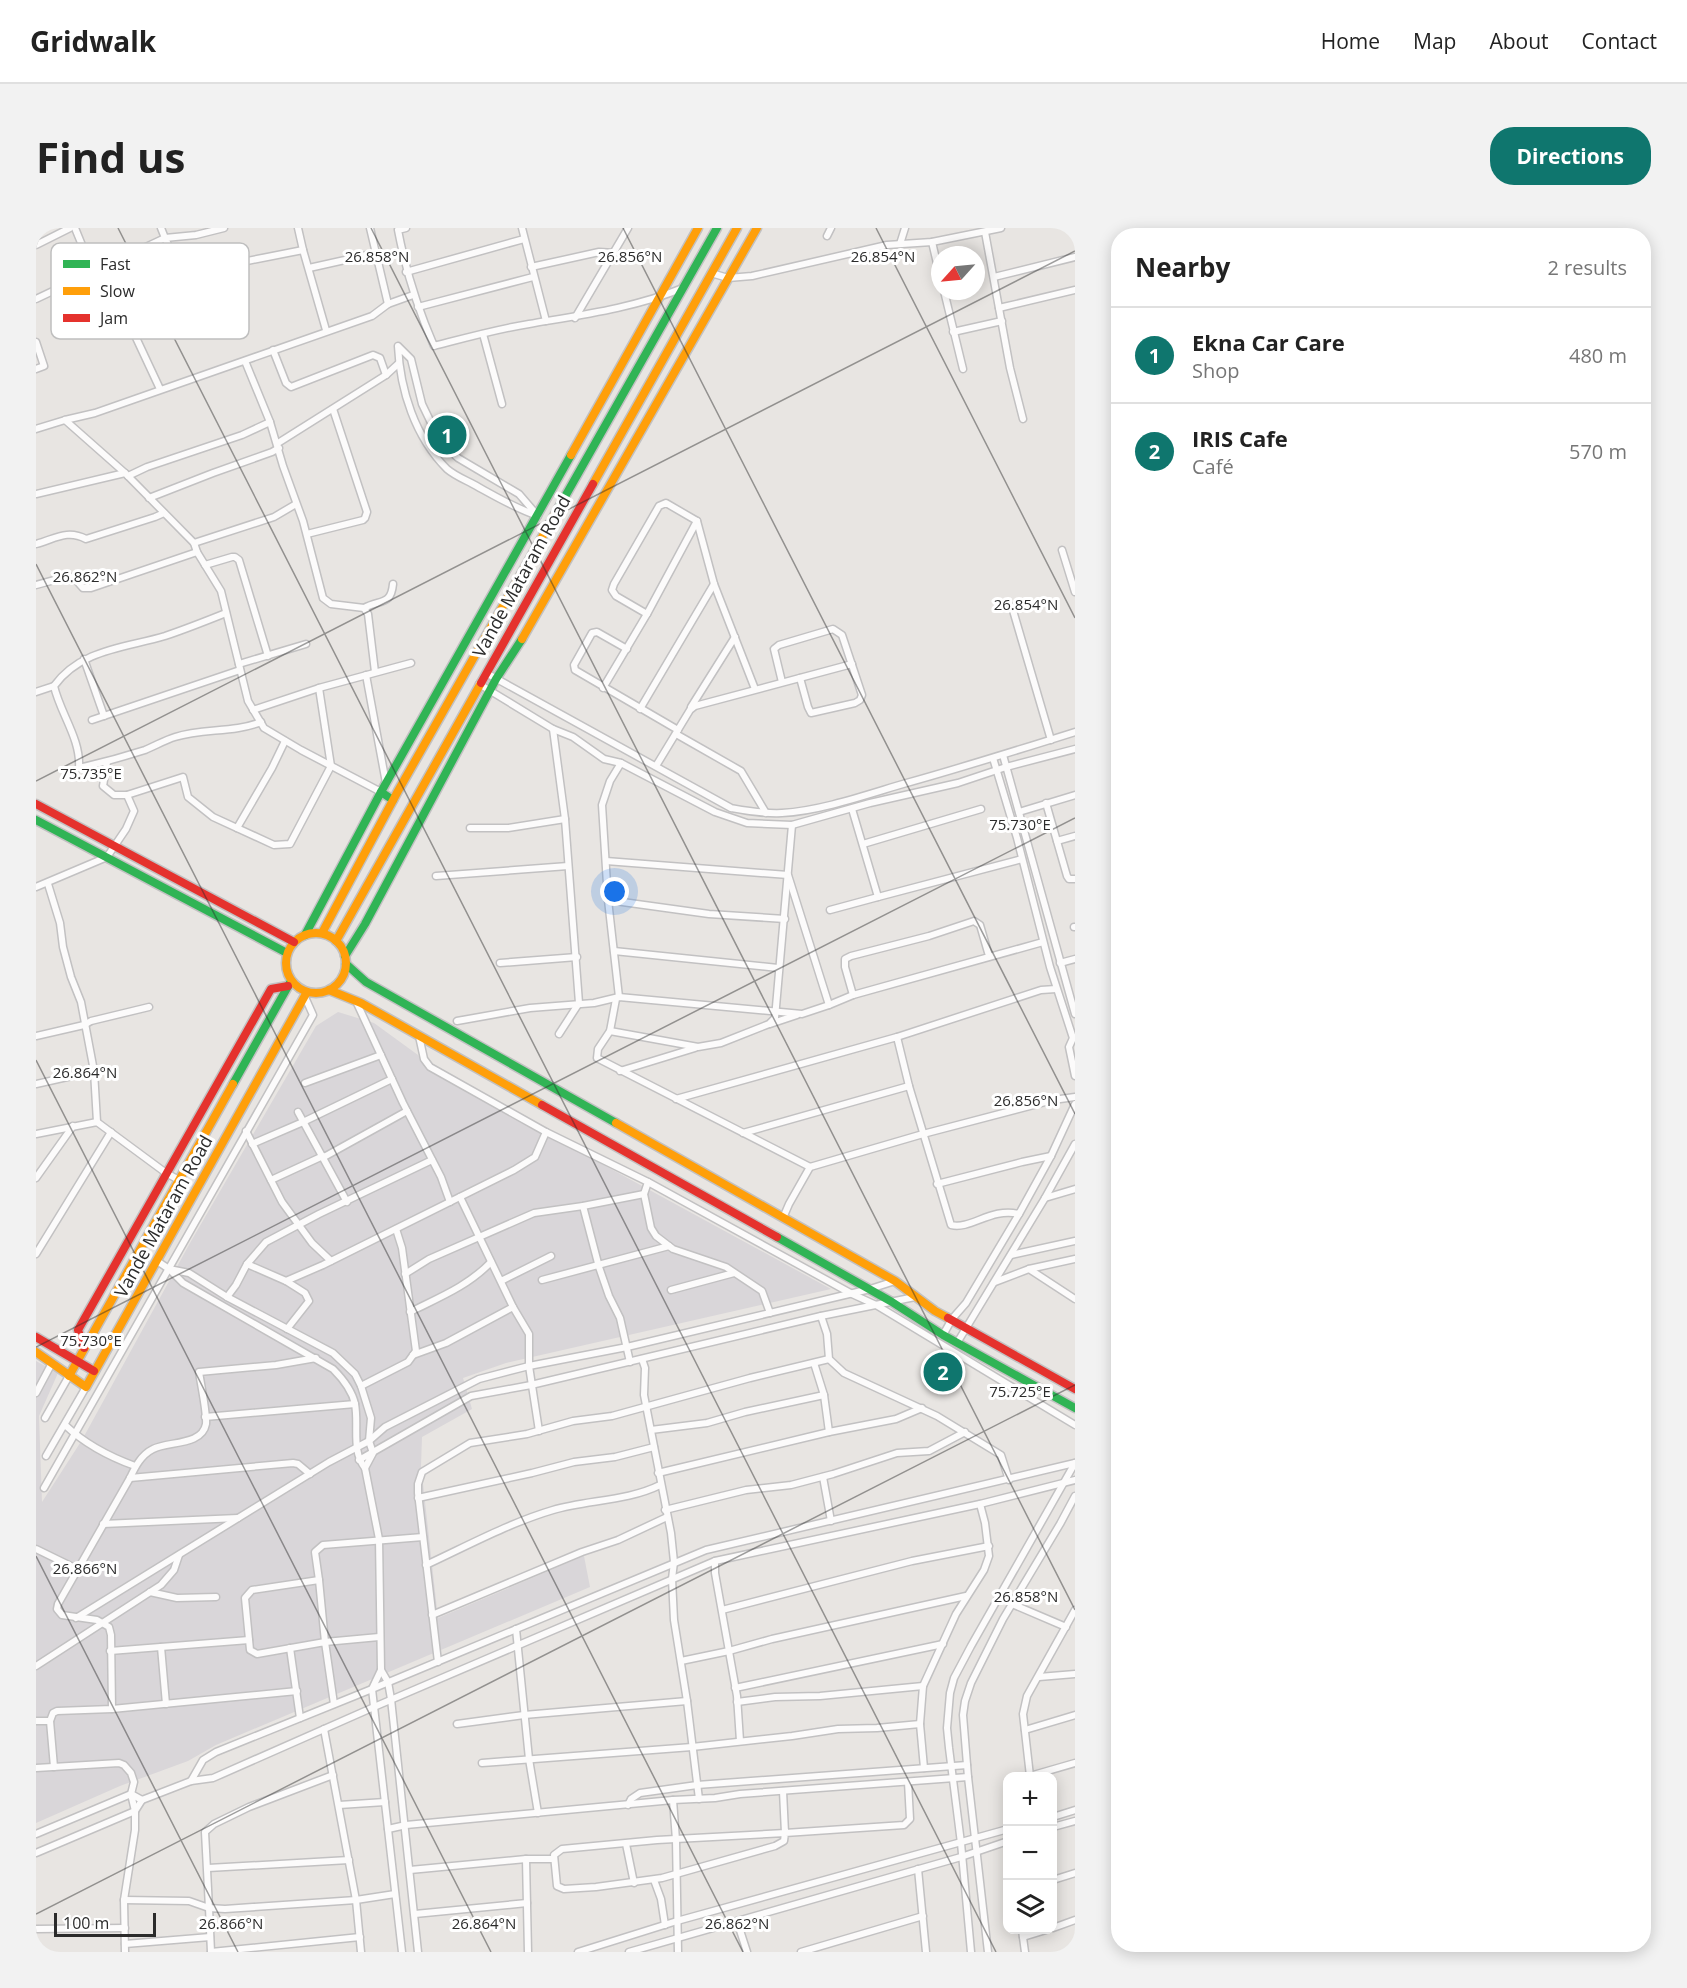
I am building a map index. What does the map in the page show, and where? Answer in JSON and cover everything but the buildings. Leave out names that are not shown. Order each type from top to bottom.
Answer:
[{"type":"street","points":[[36,245],[72,228],[79,243]]},
{"type":"street","points":[[162,228],[167,243]]},
{"type":"street","points":[[154,243],[165,238],[196,235],[224,228]]},
{"type":"street","points":[[298,228],[326,330]]},
{"type":"street","points":[[370,228],[388,304]]},
{"type":"street","points":[[406,228],[398,229],[406,272],[434,346],[546,321],[575,318],[658,298],[684,288]]},
{"type":"street","points":[[522,228],[546,321]]},
{"type":"street","points":[[575,318],[628,228]]},
{"type":"street","points":[[290,984],[285,963],[287,953],[294,942],[305,934],[386,783],[698,228]]},
{"type":"street","name":"Vande Mataram Road","points":[[322,933],[393,800],[717,228]]},
{"type":"street","name":"Vande Mataram Road","points":[[336,941],[737,228]]},
{"type":"street","points":[[306,995],[329,990],[341,980],[345,960],[496,679],[526,632],[757,228]]},
{"type":"street","points":[[828,236],[831,228]]},
{"type":"street","points":[[900,244],[905,228]]},
{"type":"street","points":[[711,273],[728,278],[752,276],[900,244],[932,242],[1001,228]]},
{"type":"street","points":[[985,232],[1010,368],[1023,420]]},
{"type":"street","points":[[406,272],[524,239]]},
{"type":"street","points":[[932,242],[933,246]]},
{"type":"street","points":[[249,261],[303,250]]},
{"type":"street","points":[[531,267],[599,252],[615,253]]},
{"type":"street","points":[[309,268],[376,253]]},
{"type":"street","points":[[994,277],[1075,257]]},
{"type":"street","points":[[418,307],[533,277]]},
{"type":"street","points":[[999,308],[1075,290]]},
{"type":"street","points":[[36,299],[51,292]]},
{"type":"street","points":[[36,429],[95,413],[326,330],[372,316],[388,304],[413,295]]},
{"type":"street","points":[[946,300],[963,369]]},
{"type":"street","points":[[953,332],[1002,321]]},
{"type":"street","points":[[483,334],[502,404]]},
{"type":"street","points":[[137,339],[160,389]]},
{"type":"street","points":[[36,342],[44,366],[36,369]]},
{"type":"street","points":[[398,346],[411,359],[422,404],[435,432],[446,447],[458,458],[519,494],[538,516],[516,508],[449,470],[430,449],[413,419],[399,364],[398,346]]},
{"type":"street","points":[[273,350],[286,383],[291,387],[373,355],[380,358],[386,375]]},
{"type":"street","points":[[245,361],[278,445],[307,534],[323,598],[331,604],[364,608],[389,599],[393,584]]},
{"type":"street","points":[[149,498],[272,452],[278,445],[386,375],[399,364]]},
{"type":"street","points":[[307,534],[363,520],[367,512],[333,409]]},
{"type":"street","points":[[64,420],[127,475],[194,543],[221,591],[248,701],[264,728],[393,800]]},
{"type":"street","points":[[36,494],[127,475],[242,435],[270,422]]},
{"type":"street","points":[[647,614],[616,596],[612,590],[659,506],[666,503],[698,521],[714,584],[755,688]]},
{"type":"street","points":[[194,543],[274,517],[296,504]]},
{"type":"street","points":[[36,544],[69,533],[86,539],[155,518],[164,513]]},
{"type":"street","points":[[603,688],[698,521]]},
{"type":"street","points":[[1062,550],[1075,592]]},
{"type":"street","points":[[36,585],[69,576],[83,588],[91,588],[197,552]]},
{"type":"street","points":[[205,565],[232,557],[239,560],[268,656]]},
{"type":"street","points":[[640,709],[714,584]]},
{"type":"street","points":[[1012,607],[1050,740]]},
{"type":"street","points":[[364,608],[370,624],[375,672]]},
{"type":"street","points":[[36,692],[54,686],[62,675],[84,659],[176,633],[226,613]]},
{"type":"street","points":[[782,681],[774,649],[779,645],[828,630],[838,631],[842,635],[862,690],[860,699],[855,703],[811,713],[800,678]]},
{"type":"street","points":[[627,649],[597,632],[591,635],[574,668],[576,672],[741,771],[766,813]]},
{"type":"street","points":[[657,766],[735,636]]},
{"type":"street","points":[[92,720],[306,644]]},
{"type":"street","points":[[84,659],[104,716]]},
{"type":"street","points":[[253,710],[319,688],[411,663]]},
{"type":"street","points":[[690,710],[702,704],[755,688],[852,664]]},
{"type":"street","points":[[486,673],[731,808],[766,813],[802,810],[871,793],[1075,732]]},
{"type":"street","points":[[366,675],[386,783]]},
{"type":"street","points":[[479,684],[553,729],[573,737],[604,759],[621,763],[715,812],[747,823],[792,825],[870,803],[958,783],[1006,767],[1075,749]]},
{"type":"street","points":[[54,686],[63,716],[72,732],[79,758],[79,768],[147,749],[174,737],[202,731],[247,728],[261,722]]},
{"type":"street","points":[[107,762],[103,786],[114,795],[127,795],[183,777],[188,797],[213,817],[274,845],[290,844],[331,766],[319,688]]},
{"type":"street","points":[[553,729],[565,819],[579,1003],[560,1034]]},
{"type":"street","points":[[237,828],[285,741]]},
{"type":"street","points":[[1003,755],[1075,1014]]},
{"type":"street","points":[[993,758],[1056,989],[1073,1037],[1069,1047],[1075,1076]]},
{"type":"street","points":[[621,763],[610,781],[602,805],[608,900],[618,998],[610,1031],[596,1055],[597,1058],[810,1167],[923,1134],[1053,1100],[1075,1097]]},
{"type":"street","points":[[36,887],[48,884],[107,857],[126,829],[134,811],[127,795]]},
{"type":"street","points":[[1019,812],[1075,795]]},
{"type":"street","points":[[1046,803],[1066,876],[1069,879],[1075,879]]},
{"type":"street","points":[[36,804],[294,942]]},
{"type":"street","points":[[852,809],[878,897]]},
{"type":"street","points":[[862,844],[981,809]]},
{"type":"street","points":[[470,828],[508,828],[565,819]]},
{"type":"street","points":[[36,820],[287,953]]},
{"type":"street","points":[[769,1024],[775,1018],[776,1011],[792,825]]},
{"type":"street","points":[[1057,842],[1075,836]]},
{"type":"street","points":[[830,910],[1022,859]]},
{"type":"street","points":[[606,861],[788,875]]},
{"type":"street","points":[[436,876],[568,866]]},
{"type":"street","points":[[788,875],[829,1005]]},
{"type":"street","points":[[48,884],[60,923],[63,947],[71,977],[81,1002],[94,1071],[97,1122]]},
{"type":"street","points":[[608,900],[708,914],[785,919]]},
{"type":"street","points":[[853,995],[845,959],[892,944],[929,936],[974,921],[980,926],[989,956]]},
{"type":"street","points":[[305,934],[322,933],[336,941],[345,960],[366,982],[895,1281],[935,1311],[1075,1389]]},
{"type":"street","points":[[620,1071],[698,1047],[721,1043],[853,995],[1043,942]]},
{"type":"street","points":[[614,951],[778,968]]},
{"type":"street","points":[[500,963],[576,957]]},
{"type":"street","points":[[1060,963],[1075,959]]},
{"type":"street","points":[[44,1488],[313,1015],[306,995],[298,988],[290,984],[271,989],[78,1330],[84,1348]]},
{"type":"street","name":"Vande Mataram Road","points":[[45,1418],[290,984]]},
{"type":"street","points":[[676,1099],[897,1037],[1041,990],[1056,989]]},
{"type":"street","points":[[329,990],[356,1001],[892,1302],[943,1335],[1075,1408]]},
{"type":"street","name":"Vande Mataram Road","points":[[46,1456],[306,995]]},
{"type":"street","points":[[457,1021],[496,1013],[618,998],[802,1014]]},
{"type":"street","points":[[356,1001],[450,1202]]},
{"type":"street","points":[[36,1036],[149,1007]]},
{"type":"street","points":[[610,1031],[698,1047]]},
{"type":"street","points":[[418,1036],[424,1059],[430,1067],[546,1132],[648,1182],[876,1305],[1075,1425]]},
{"type":"street","points":[[897,1037],[948,1222],[954,1227],[1003,1212],[1019,1214]]},
{"type":"street","points":[[305,1083],[381,1055]]},
{"type":"street","points":[[36,1084],[94,1071]]},
{"type":"street","points":[[252,1144],[303,1122],[392,1078]]},
{"type":"street","points":[[743,1133],[909,1086]]},
{"type":"street","points":[[943,1335],[952,1319],[966,1303],[1019,1214],[1051,1156],[1075,1104]]},
{"type":"street","points":[[271,1180],[323,1156],[407,1111]]},
{"type":"street","points":[[298,1112],[347,1202]]},
{"type":"street","points":[[36,1134],[97,1122],[179,1180]]},
{"type":"street","points":[[36,1177],[73,1126]]},
{"type":"street","points":[[246,1131],[282,1202],[312,1243],[330,1261]]},
{"type":"street","points":[[36,1254],[111,1132]]},
{"type":"street","points":[[286,1281],[514,1170],[535,1157],[546,1132]]},
{"type":"street","points":[[957,1343],[1046,1198],[1075,1144]]},
{"type":"street","points":[[937,1184],[1002,1166],[1051,1156]]},
{"type":"street","points":[[227,1297],[247,1264],[266,1242],[432,1160]]},
{"type":"street","points":[[783,1218],[810,1167]]},
{"type":"street","points":[[648,1182],[644,1194],[651,1228],[656,1236],[673,1249],[726,1267],[762,1291],[770,1313]]},
{"type":"street","points":[[1046,1198],[1075,1189]]},
{"type":"street","points":[[405,1274],[429,1259],[534,1213],[644,1194]]},
{"type":"street","points":[[460,1197],[513,1307],[529,1334],[529,1366],[539,1431]]},
{"type":"street","points":[[583,1206],[609,1296],[620,1318],[630,1362]]},
{"type":"street","points":[[361,1386],[408,1362],[416,1351],[402,1248],[396,1229]]},
{"type":"street","points":[[1011,1255],[1075,1241]]},
{"type":"street","points":[[542,1280],[669,1246]]},
{"type":"street","points":[[501,1281],[551,1256]]},
{"type":"street","points":[[994,1282],[1029,1269],[1075,1259]]},
{"type":"street","points":[[157,1261],[183,1283],[333,1369],[344,1380],[355,1404],[359,1460],[365,1468],[379,1539],[381,1670],[388,1682],[391,1699],[418,1952]]},
{"type":"street","points":[[410,1312],[458,1289],[477,1276],[491,1262]]},
{"type":"street","points":[[247,1264],[286,1281],[305,1293],[309,1301],[287,1329]]},
{"type":"street","points":[[169,1269],[189,1273],[227,1297],[333,1353],[355,1374],[361,1386],[370,1418],[369,1441],[373,1453],[365,1468]]},
{"type":"street","points":[[1029,1269],[1075,1299]]},
{"type":"street","points":[[671,1290],[734,1273]]},
{"type":"street","points":[[76,1617],[310,1474],[369,1441],[385,1427],[479,1379],[870,1290],[895,1281]]},
{"type":"street","points":[[359,1460],[471,1396],[531,1385],[821,1316],[915,1297]]},
{"type":"street","points":[[413,1355],[446,1343],[513,1307]]},
{"type":"street","points":[[821,1316],[827,1334],[829,1359],[844,1372],[922,1408],[1001,1455],[1009,1480]]},
{"type":"street","points":[[36,1337],[94,1371]]},
{"type":"street","points":[[36,1352],[86,1387]]},
{"type":"street","points":[[112,1709],[109,1627],[103,1622],[62,1615],[57,1609],[135,1466],[155,1448],[197,1437],[206,1425],[199,1372],[276,1365],[316,1358]]},
{"type":"street","points":[[642,1359],[645,1368],[644,1395],[674,1562],[672,1579],[674,1620],[699,1799]]},
{"type":"street","points":[[438,1662],[418,1498],[418,1484],[422,1472],[470,1443],[539,1431],[573,1421],[612,1416],[829,1359]]},
{"type":"street","points":[[36,1393],[52,1363]]},
{"type":"street","points":[[814,1363],[824,1395],[829,1432]]},
{"type":"street","points":[[651,1430],[707,1424],[745,1412],[824,1395]]},
{"type":"street","points":[[205,1417],[355,1404]]},
{"type":"street","points":[[658,1473],[829,1432],[896,1419],[922,1408]]},
{"type":"street","points":[[65,1425],[74,1434],[110,1457],[135,1466]]},
{"type":"street","points":[[432,1615],[582,1551],[618,1540],[666,1513],[746,1490],[790,1485],[823,1477],[897,1453],[929,1451],[965,1432]]},
{"type":"street","points":[[418,1498],[574,1462],[615,1457],[654,1447]]},
{"type":"street","points":[[130,1478],[293,1463],[298,1464],[310,1474]]},
{"type":"street","points":[[191,1781],[203,1760],[216,1752],[706,1550],[1075,1463]]},
{"type":"street","points":[[971,1952],[947,1728],[950,1693],[954,1678],[1075,1463]]},
{"type":"street","points":[[823,1477],[831,1521]]},
{"type":"street","points":[[36,1853],[135,1811],[142,1800],[191,1781],[213,1778],[391,1699],[715,1561],[980,1504],[1075,1480]]},
{"type":"street","points":[[426,1565],[530,1517],[570,1505],[644,1493],[660,1485]]},
{"type":"street","points":[[988,1952],[968,1777],[963,1715],[965,1701],[971,1683],[1012,1604],[1075,1496]]},
{"type":"street","points":[[924,1768],[920,1724],[923,1686],[966,1596],[984,1570],[989,1556],[980,1504]]},
{"type":"street","points":[[103,1524],[239,1518]]},
{"type":"street","points":[[334,1704],[315,1552],[317,1548],[323,1545],[379,1539],[423,1537]]},
{"type":"street","points":[[722,1610],[912,1561],[989,1546]]},
{"type":"street","points":[[36,1549],[78,1569]]},
{"type":"street","points":[[36,1666],[169,1578],[180,1554]]},
{"type":"street","points":[[715,1561],[715,1573],[737,1702],[740,1742]]},
{"type":"street","points":[[319,1580],[252,1590],[247,1593],[245,1598],[250,1650],[257,1654],[325,1642],[379,1637]]},
{"type":"street","points":[[150,1592],[177,1598],[216,1597]]},
{"type":"street","points":[[681,1661],[966,1596]]},
{"type":"street","points":[[1012,1604],[1066,1627]]},
{"type":"street","points":[[1030,1772],[1023,1714],[1027,1696],[1075,1610]]},
{"type":"street","points":[[516,1629],[538,1813]]},
{"type":"street","points":[[110,1651],[249,1640]]},
{"type":"street","points":[[735,1688],[943,1644]]},
{"type":"street","points":[[161,1647],[166,1704]]},
{"type":"street","points":[[291,1648],[300,1718]]},
{"type":"street","points":[[381,1670],[372,1689],[402,1952]]},
{"type":"street","points":[[1039,1677],[1075,1674]]},
{"type":"street","points":[[737,1702],[774,1697],[820,1696],[923,1686]]},
{"type":"street","points":[[54,1767],[50,1722],[53,1713],[57,1711],[112,1709],[297,1691]]},
{"type":"street","points":[[457,1724],[525,1715],[687,1701]]},
{"type":"street","points":[[1025,1730],[1075,1715]]},
{"type":"street","points":[[36,1721],[50,1722]]},
{"type":"street","points":[[482,1762],[692,1747],[838,1729],[920,1724]]},
{"type":"street","points":[[324,1729],[356,1900],[361,1952]]},
{"type":"street","points":[[36,1768],[119,1763],[131,1773],[134,1782],[130,1794],[135,1811],[135,1830],[124,1900],[125,1952]]},
{"type":"street","points":[[1044,1772],[1075,1763]]},
{"type":"street","points":[[628,1805],[640,1793],[697,1785],[967,1766]]},
{"type":"street","points":[[333,1775],[249,1807],[214,1824],[205,1832],[211,1952],[360,1937]]},
{"type":"street","points":[[388,1829],[673,1800],[968,1777]]},
{"type":"street","points":[[783,1791],[785,1833],[783,1841],[775,1846],[654,1880],[560,1889],[555,1882],[554,1853],[562,1849],[676,1840],[785,1833],[904,1825],[910,1819],[908,1782]]},
{"type":"street","points":[[36,1833],[130,1794],[142,1800]]},
{"type":"street","points":[[673,1800],[678,1952]]},
{"type":"street","points":[[339,1804],[385,1802]]},
{"type":"street","points":[[1057,1816],[1075,1810]]},
{"type":"street","points":[[1057,1826],[1075,1821]]},
{"type":"street","points":[[578,1952],[677,1921],[1003,1830]]},
{"type":"street","points":[[629,1952],[961,1857],[1003,1843]]},
{"type":"street","points":[[626,1844],[634,1883]]},
{"type":"street","points":[[410,1870],[526,1859],[554,1859]]},
{"type":"street","points":[[526,1859],[528,1952]]},
{"type":"street","points":[[208,1868],[349,1860]]},
{"type":"street","points":[[918,1869],[926,1952]]},
{"type":"street","points":[[1057,1879],[1075,1873]]},
{"type":"street","points":[[654,1880],[661,1899],[665,1925]]},
{"type":"street","points":[[124,1900],[189,1901],[209,1908],[225,1909],[356,1900],[395,1894]]},
{"type":"street","points":[[415,1914],[527,1903]]},
{"type":"street","points":[[801,1952],[923,1916]]},
{"type":"street","points":[[1057,1927],[1075,1920]]},
{"type":"street","points":[[737,1921],[747,1952]]},
{"type":"street","points":[[36,1929],[124,1928]]},
{"type":"street","points":[[1023,1934],[1025,1952]]},
{"type":"street","points":[[125,1944],[210,1937]]},
{"type":"street","points":[[290,1944],[291,1952]]},
{"type":"shaded area","points":[[338,1012],[374,1023],[418,1055],[426,1068],[831,1289],[506,1363],[463,1378],[472,1409],[422,1437],[421,1466],[438,1618],[584,1556],[590,1587],[216,1745],[188,1761],[120,1786],[36,1823],[36,1361],[58,1373],[39,1416],[42,1502],[82,1440],[190,1243],[316,1026]]},
{"type":"traffic: fast","points":[[558,509],[717,228]]},
{"type":"traffic: fast","points":[[393,800],[381,792],[571,455]]},
{"type":"traffic: fast","points":[[345,956],[365,924],[496,679],[522,639]]},
{"type":"traffic: fast","points":[[305,935],[381,792]]},
{"type":"traffic: fast","points":[[36,820],[287,953]]},
{"type":"traffic: fast","points":[[346,964],[366,982],[616,1123]]},
{"type":"traffic: fast","points":[[233,1084],[291,981]]},
{"type":"traffic: fast","points":[[777,1237],[892,1302],[943,1335],[1075,1408]]},
{"type":"traffic: slow","points":[[571,455],[698,228]]},
{"type":"traffic: slow","points":[[593,484],[737,228]]},
{"type":"traffic: slow","points":[[522,639],[757,228]]},
{"type":"traffic: slow","points":[[322,933],[398,791],[558,509]]},
{"type":"traffic: slow","points":[[336,941],[481,683]]},
{"type":"traffic: slow","points":[[310,933],[322,933],[333,938],[341,946],[346,963],[344,975],[333,988],[322,993],[310,993],[299,988],[291,980],[286,969],[286,957],[291,946],[299,938],[310,933]]},
{"type":"traffic: slow","points":[[329,990],[361,1003],[542,1105]]},
{"type":"traffic: slow","points":[[36,1352],[86,1387],[307,992]]},
{"type":"traffic: slow","points":[[69,1376],[233,1084]]},
{"type":"traffic: slow","points":[[616,1123],[895,1281],[948,1318]]},
{"type":"traffic: jam","points":[[481,683],[593,484]]},
{"type":"traffic: jam","points":[[36,804],[294,942]]},
{"type":"traffic: jam","points":[[84,1348],[78,1330],[271,989],[288,986]]},
{"type":"traffic: jam","points":[[542,1105],[777,1237]]},
{"type":"traffic: jam","points":[[948,1318],[1075,1389]]},
{"type":"traffic: jam","points":[[36,1337],[94,1371]]},
{"type":"place","name":"Ekna Car Care","points":[[447,435]]},
{"type":"place","name":"IRIS Cafe","points":[[943,1372]]}]
